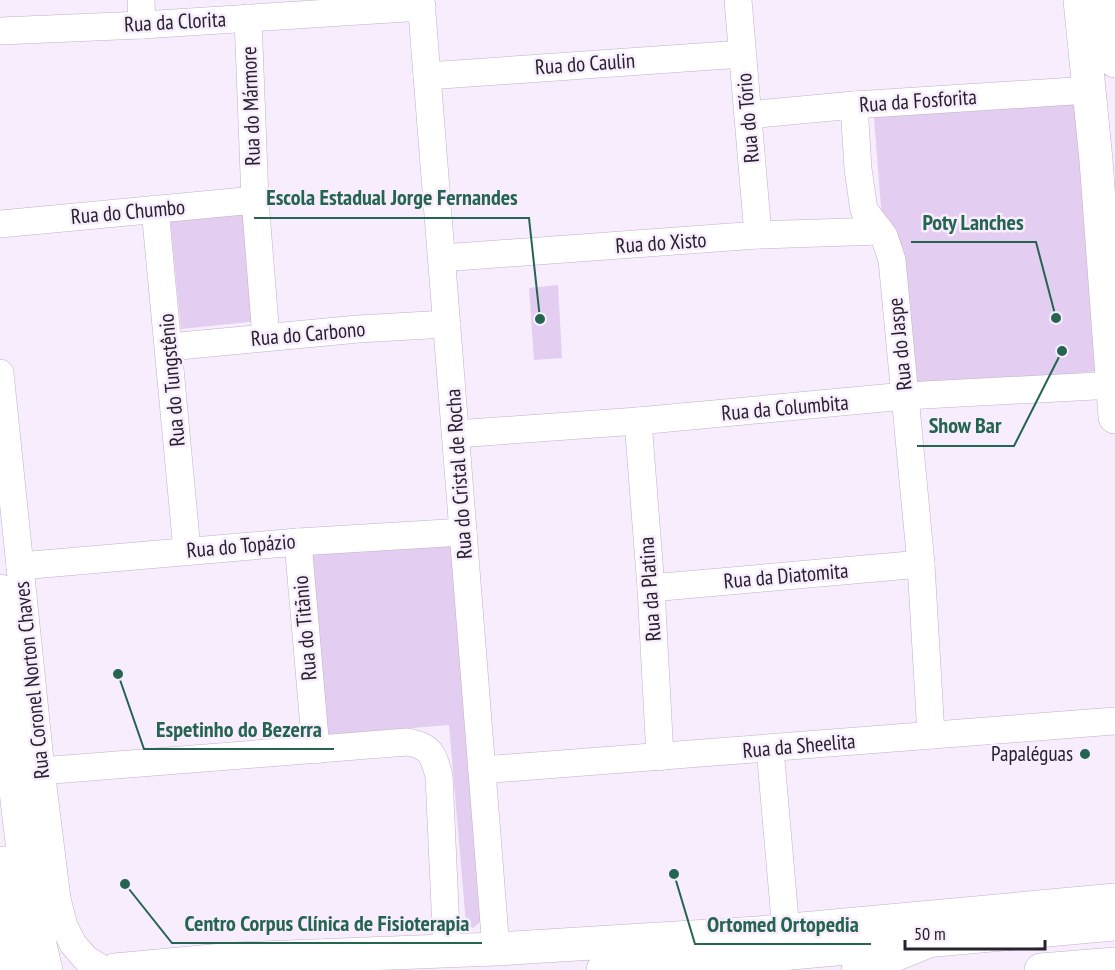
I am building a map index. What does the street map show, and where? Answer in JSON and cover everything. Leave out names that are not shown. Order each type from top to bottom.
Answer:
[{"type":"main road","points":[[1080,0],[1115,417]]},
{"type":"main road","name":"Rua Coronel Norton Chaves","points":[[0,591],[28,772],[30,891],[46,970]]},
{"type":"main road","points":[[0,810],[2,869],[16,970]]},
{"type":"main road","points":[[603,970],[777,939],[1115,900]]},
{"type":"main road","points":[[115,970],[234,959],[777,939],[926,942],[1115,924]]},
{"type":"main road","points":[[858,970],[926,942]]},
{"type":"main road","points":[[1041,970],[1115,964]]},
{"type":"street","name":"Rua do Tório","points":[[738,0],[758,235]]},
{"type":"street","name":"Rua da Clorita","points":[[0,31],[142,12],[248,18],[321,6],[422,3]]},
{"type":"street","name":"Rua do Cristal de Rocha","points":[[422,3],[496,949]]},
{"type":"street","name":"Rua do Mármore","points":[[248,18],[255,200],[266,337]]},
{"type":"street","name":"Rua do Caulin","points":[[427,76],[742,54]]},
{"type":"street","name":"Rua da Fosforita","points":[[748,115],[855,105],[1089,90]]},
{"type":"street","name":"Rua do Jaspe","points":[[855,105],[861,199],[865,213],[886,242],[892,260],[921,564],[931,735]]},
{"type":"street","name":"Rua do Chumbo","points":[[0,224],[255,200]]},
{"type":"street","name":"Rua do Tungstênio","points":[[155,209],[187,550]]},
{"type":"street","name":"Rua do Xisto","points":[[442,258],[758,235],[880,231]]},
{"type":"street","name":"Rua do Carbono","points":[[169,347],[266,337],[447,324]]},
{"type":"street","name":"Rua Coronel Norton Chaves","points":[[0,373],[20,566],[28,772],[62,920],[78,951],[86,960],[104,970]]},
{"type":"street","name":"Rua da Columbita","points":[[456,434],[638,421],[905,396],[1114,385]]},
{"type":"street","name":"Rua da Platina","points":[[638,421],[651,588],[660,757]]},
{"type":"street","name":"Rua do Topázio","points":[[20,566],[187,550],[463,532]]},
{"type":"street","name":"Rua do Titãnio","points":[[298,542],[316,750]]},
{"type":"street","name":"Rua da Diatomita","points":[[651,588],[921,564]]},
{"type":"street","name":"Rua da Sheelita","points":[[482,770],[1115,721]]},
{"type":"street","points":[[28,772],[407,742],[425,747],[434,759],[439,776],[447,951]]},
{"type":"street","points":[[770,749],[777,939]]},
{"type":"shaded area","points":[[1087,103],[1107,370],[910,390],[882,219],[873,106]]},
{"type":"shaded area","points":[[248,210],[259,321],[181,329],[170,218]]},
{"type":"shaded area","points":[[558,285],[562,358],[534,360],[529,288]]},
{"type":"shaded area","points":[[451,544],[483,920],[473,928],[466,923],[449,725],[324,735],[309,555]]},
{"type":"place","name":"Poty Lanches","points":[[1056,318]]},
{"type":"place","name":"Escola Estadual Jorge Fernandes","points":[[540,319]]},
{"type":"place","name":"Show Bar","points":[[1062,351]]},
{"type":"place","name":"Espetinho do Bezerra","points":[[118,674]]},
{"type":"place","name":"Papaléguas","points":[[1085,754]]},
{"type":"place","name":"Ortomed Ortopedia","points":[[674,874]]},
{"type":"place","name":"Centro Corpus Clínica de Fisioterapia","points":[[125,884]]}]
